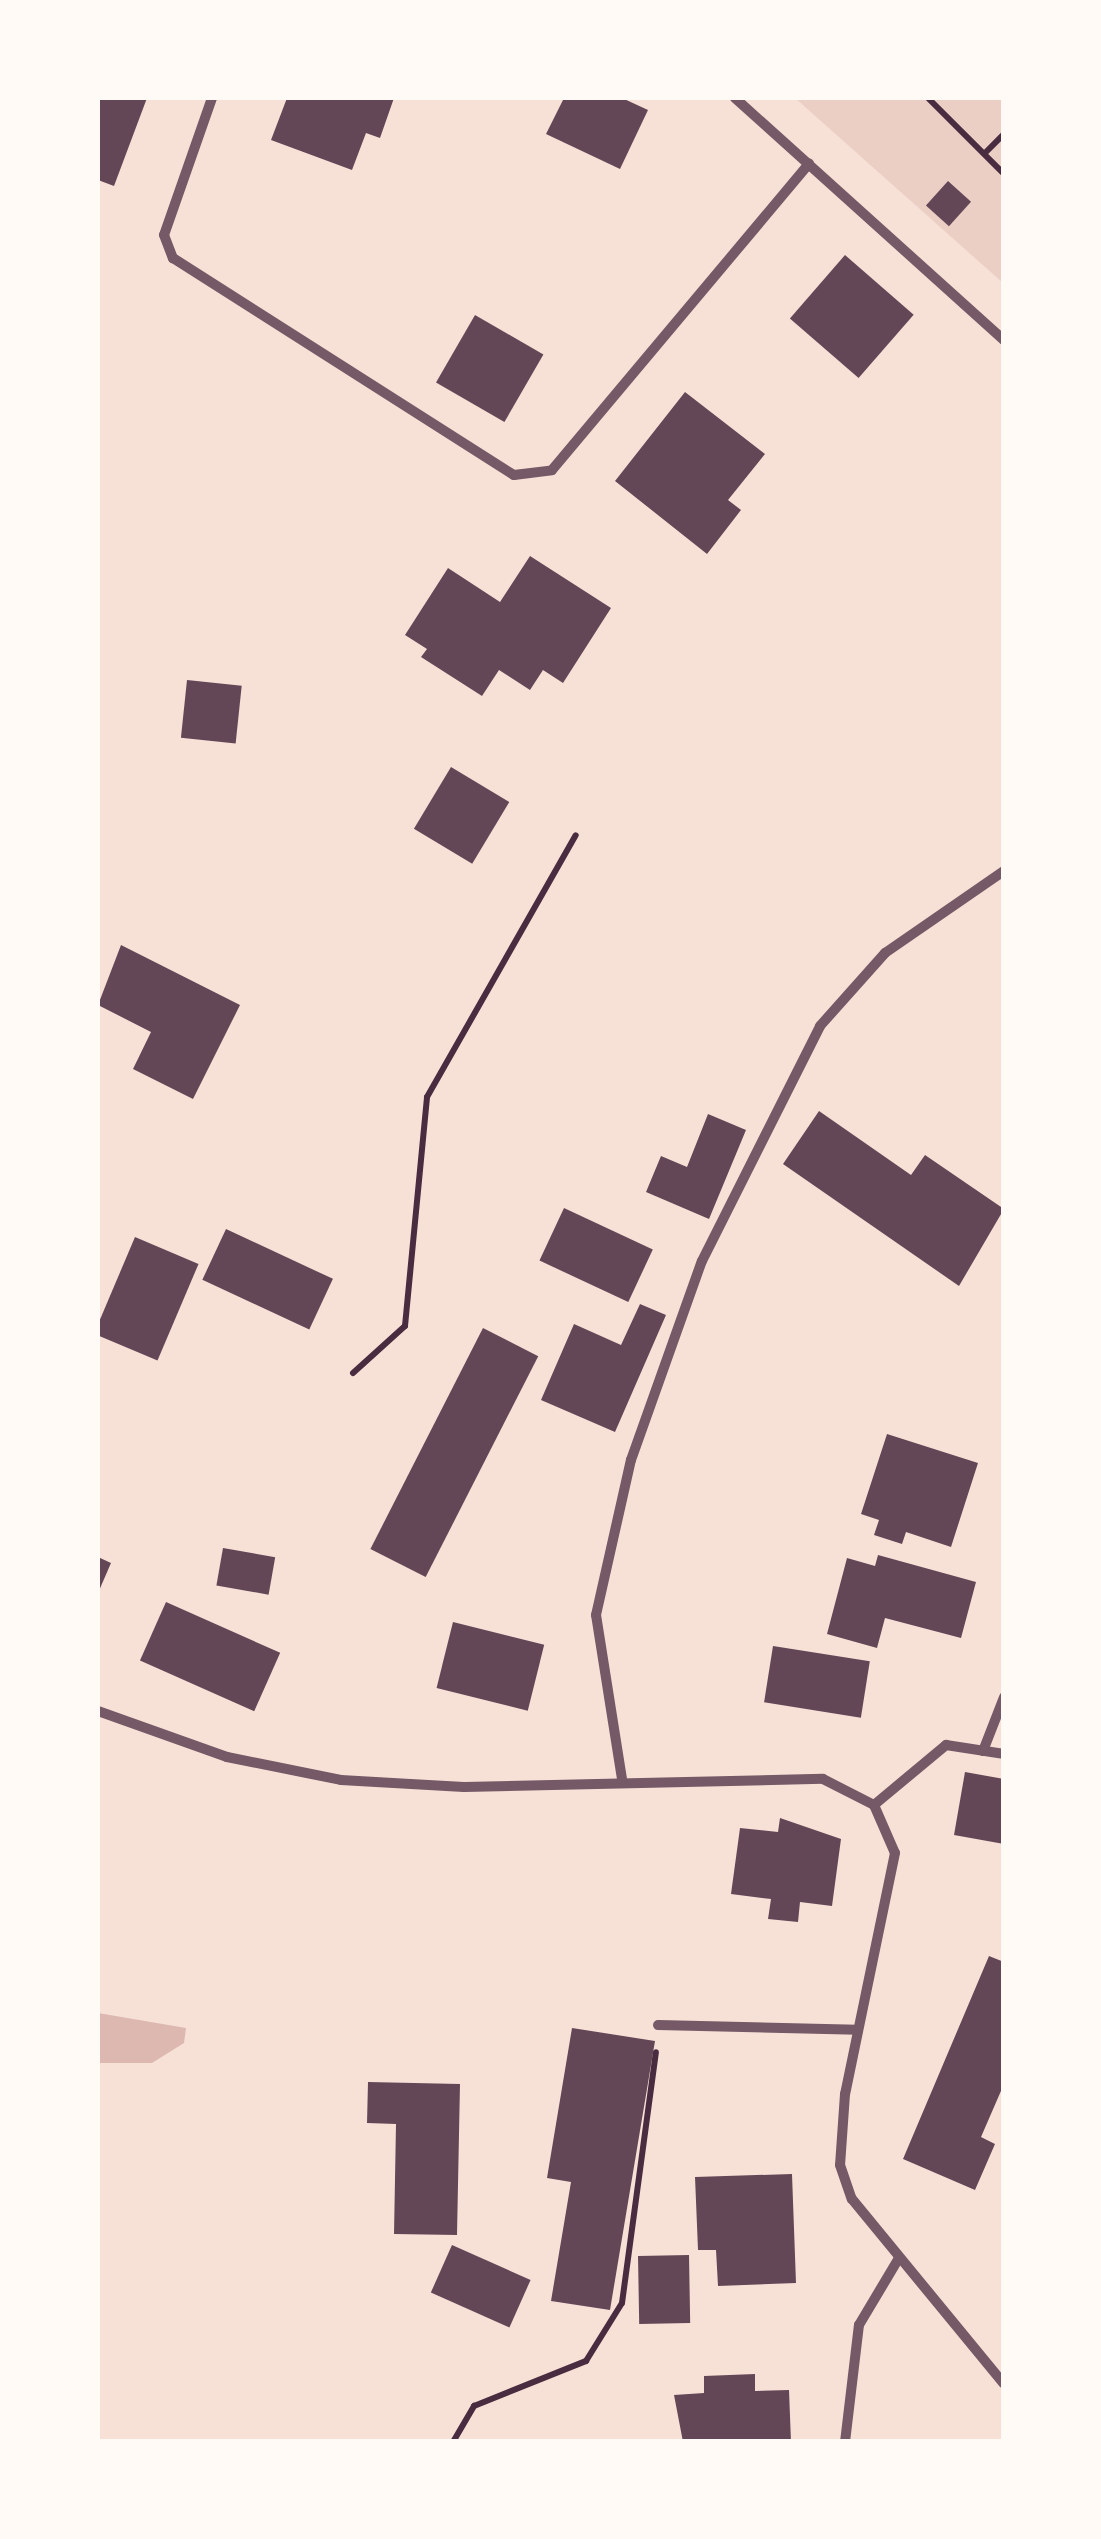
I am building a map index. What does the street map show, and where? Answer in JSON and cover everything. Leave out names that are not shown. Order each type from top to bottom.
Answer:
[{"type":"street","points":[[212,98],[164,235],[173,258],[514,475],[552,470],[808,164]]},
{"type":"street","points":[[735,98],[1004,340]]},
{"type":"street","points":[[622,1779],[596,1616],[640,1436],[702,1262],[820,1026],[885,953],[1004,870]]},
{"type":"street","points":[[983,1751],[1004,1697]]},
{"type":"street","points":[[98,1711],[226,1757],[341,1780],[464,1787],[622,1779],[824,1779],[874,1805],[895,1853],[856,2030],[840,2166],[852,2199],[1004,2384]]},
{"type":"street","points":[[874,1805],[946,1745],[1004,1754]]},
{"type":"street","points":[[658,2025],[856,2030]]},
{"type":"street","points":[[845,2442],[859,2325],[898,2258]]},
{"type":"path","points":[[928,98],[1004,174]]},
{"type":"path","points":[[985,153],[1004,134]]},
{"type":"path","points":[[354,1373],[404,1326],[427,1097],[576,835]]},
{"type":"path","points":[[453,2442],[474,2406],[586,2361],[622,2304],[658,2025]]},
{"type":"shaded area","points":[[795,98],[1003,98],[1003,283]]},
{"type":"shaded area","points":[[98,2013],[186,2028],[184,2043],[152,2063],[98,2063]]},
{"type":"building","points":[[98,98],[147,98],[114,186],[98,180]]},
{"type":"building","points":[[287,98],[394,98],[380,138],[366,133],[352,170],[271,140]]},
{"type":"building","points":[[564,98],[622,98],[648,110],[620,169],[546,134]]},
{"type":"building","points":[[948,181],[971,202],[949,226],[926,206]]},
{"type":"building","points":[[845,255],[914,315],[859,378],[790,318]]},
{"type":"building","points":[[475,315],[543,354],[504,422],[436,383]]},
{"type":"building","points":[[685,392],[765,454],[728,500],[741,510],[707,554],[615,481]]},
{"type":"building","points":[[530,556],[611,608],[563,683],[543,670],[530,690],[499,670],[482,696],[421,657],[427,649],[405,635],[448,568],[500,602]]},
{"type":"building","points":[[187,680],[242,686],[236,743],[181,738]]},
{"type":"building","points":[[451,767],[509,802],[472,864],[414,829]]},
{"type":"building","points":[[121,945],[240,1005],[193,1099],[133,1069],[151,1032],[98,1005]]},
{"type":"building","points":[[819,1111],[911,1175],[925,1155],[1004,1209],[959,1286],[783,1164]]},
{"type":"building","points":[[708,1114],[746,1130],[709,1219],[646,1192],[661,1156],[687,1167]]},
{"type":"building","points":[[564,1208],[653,1249],[628,1302],[539,1261]]},
{"type":"building","points":[[226,1229],[333,1279],[309,1330],[202,1280]]},
{"type":"building","points":[[135,1237],[199,1264],[157,1361],[98,1335],[98,1324]]},
{"type":"building","points":[[640,1304],[666,1315],[615,1432],[541,1400],[574,1324],[621,1345]]},
{"type":"building","points":[[483,1328],[538,1356],[426,1577],[370,1549]]},
{"type":"building","points":[[887,1434],[978,1463],[951,1547],[906,1532],[902,1544],[874,1535],[879,1520],[861,1514]]},
{"type":"building","points":[[223,1548],[275,1557],[269,1595],[216,1585]]},
{"type":"building","points":[[878,1555],[976,1582],[961,1638],[885,1618],[877,1648],[827,1634],[847,1558],[875,1566]]},
{"type":"building","points":[[98,1557],[111,1563],[98,1593]]},
{"type":"building","points":[[166,1602],[280,1653],[254,1711],[140,1660]]},
{"type":"building","points":[[453,1622],[544,1645],[528,1711],[437,1688]]},
{"type":"building","points":[[773,1646],[870,1661],[861,1718],[764,1702]]},
{"type":"building","points":[[965,1772],[1004,1779],[1004,1844],[954,1835]]},
{"type":"building","points":[[780,1818],[841,1839],[832,1906],[800,1902],[798,1922],[768,1919],[771,1899],[731,1894],[740,1828],[778,1832]]},
{"type":"building","points":[[989,1956],[1004,1962],[1004,2084],[981,2137],[995,2144],[975,2190],[903,2159]]},
{"type":"building","points":[[572,2028],[655,2041],[610,2310],[551,2301],[571,2182],[547,2178]]},
{"type":"building","points":[[368,2082],[460,2084],[457,2235],[394,2234],[396,2124],[367,2123]]},
{"type":"building","points":[[792,2174],[796,2283],[718,2286],[716,2250],[698,2250],[695,2177]]},
{"type":"building","points":[[452,2245],[531,2280],[509,2327],[431,2293]]},
{"type":"building","points":[[689,2255],[690,2323],[639,2324],[638,2256]]},
{"type":"building","points":[[755,2374],[755,2391],[789,2390],[791,2442],[683,2442],[674,2395],[704,2393],[704,2376]]}]
